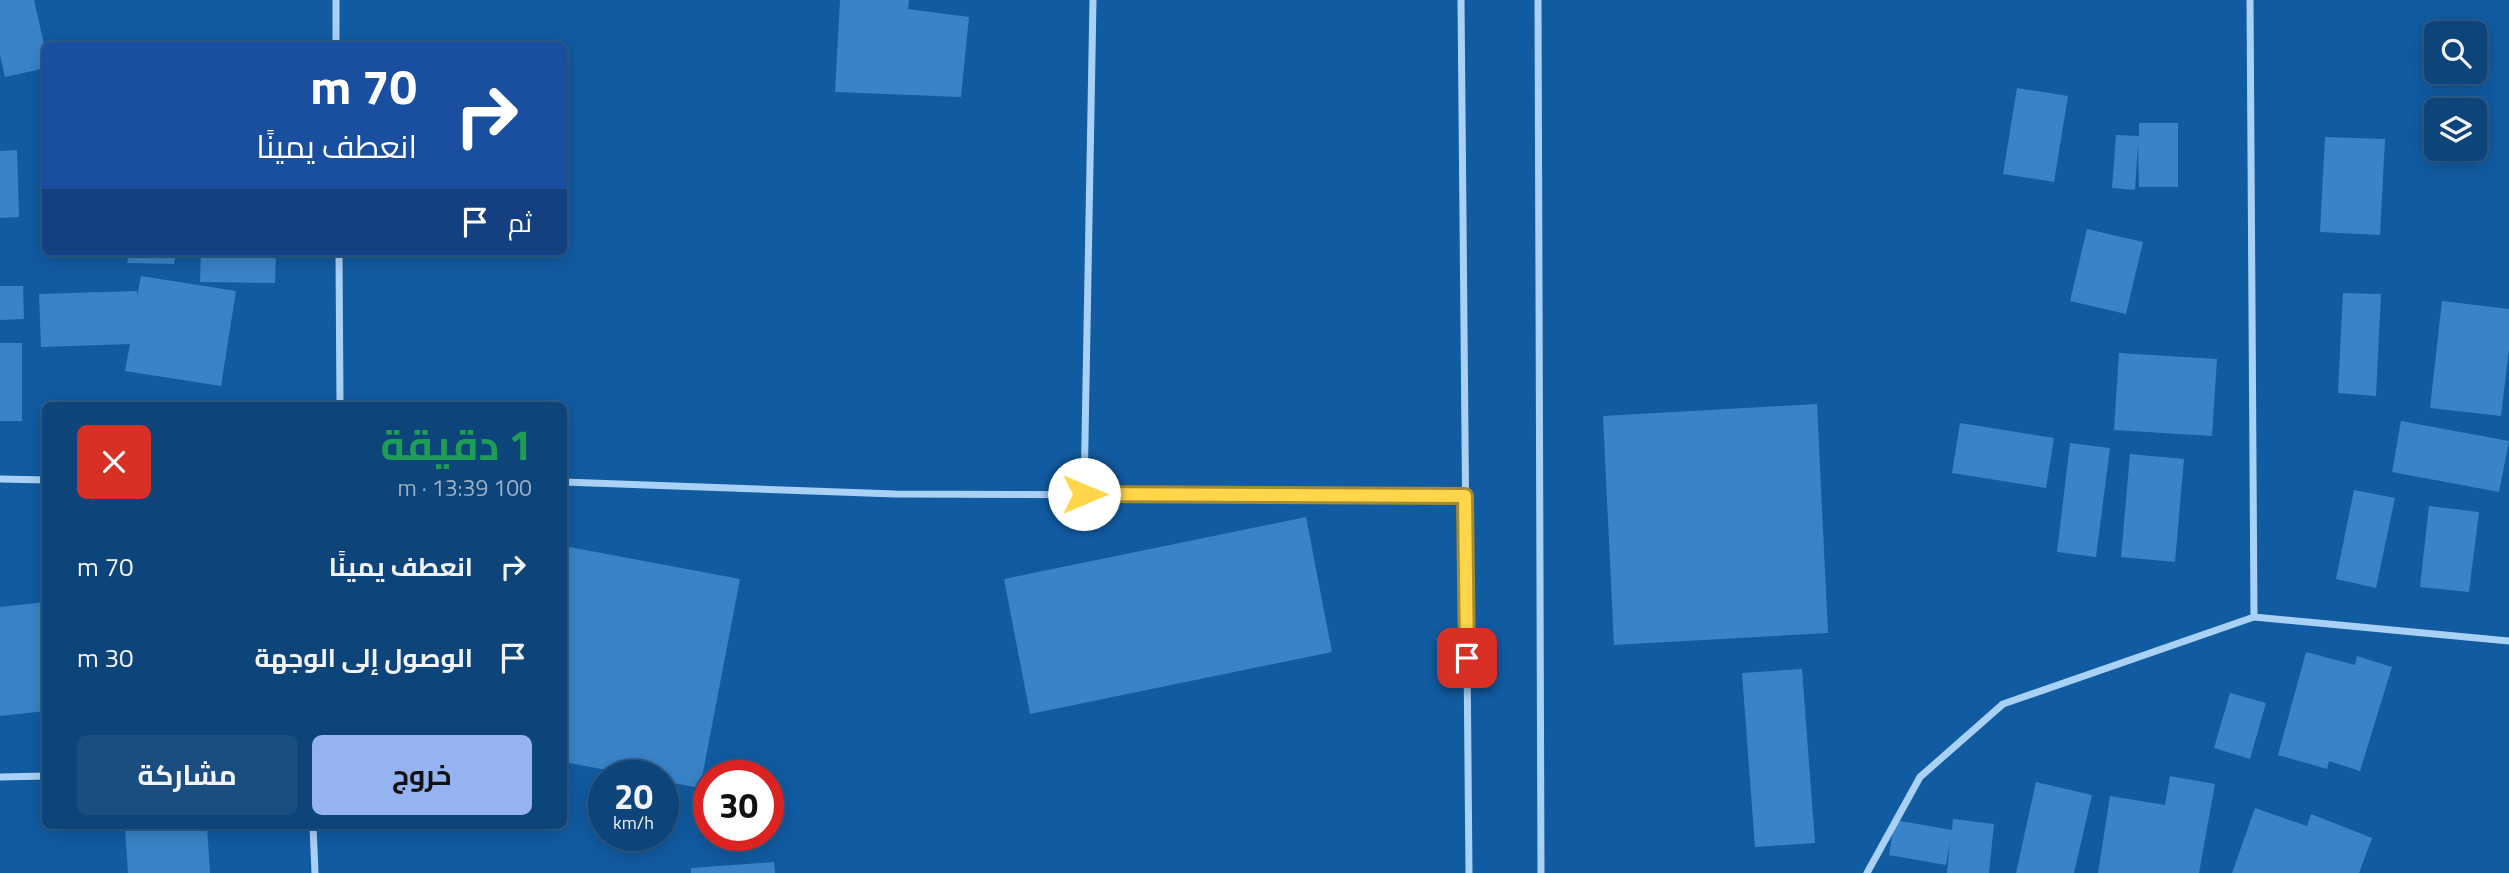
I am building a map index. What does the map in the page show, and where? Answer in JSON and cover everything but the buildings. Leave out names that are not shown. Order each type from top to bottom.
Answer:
[{"type":"street","points":[[336,0],[336,42]]},
{"type":"street","points":[[1084,494],[1093,0]]},
{"type":"street","points":[[1461,0],[1469,873]]},
{"type":"street","points":[[1538,0],[1541,873]]},
{"type":"street","points":[[2250,0],[2254,617]]},
{"type":"street","points":[[338,256],[340,402]]},
{"type":"street","points":[[0,479],[42,480]]},
{"type":"street","points":[[567,482],[895,494],[1465,496]]},
{"type":"street","points":[[1867,873],[1920,777],[2003,704],[2254,617],[2509,641]]},
{"type":"street","points":[[0,777],[42,776]]},
{"type":"street","points":[[313,829],[315,873]]},
{"type":"route","points":[[1084,494],[1465,496],[1467,658]]}]
